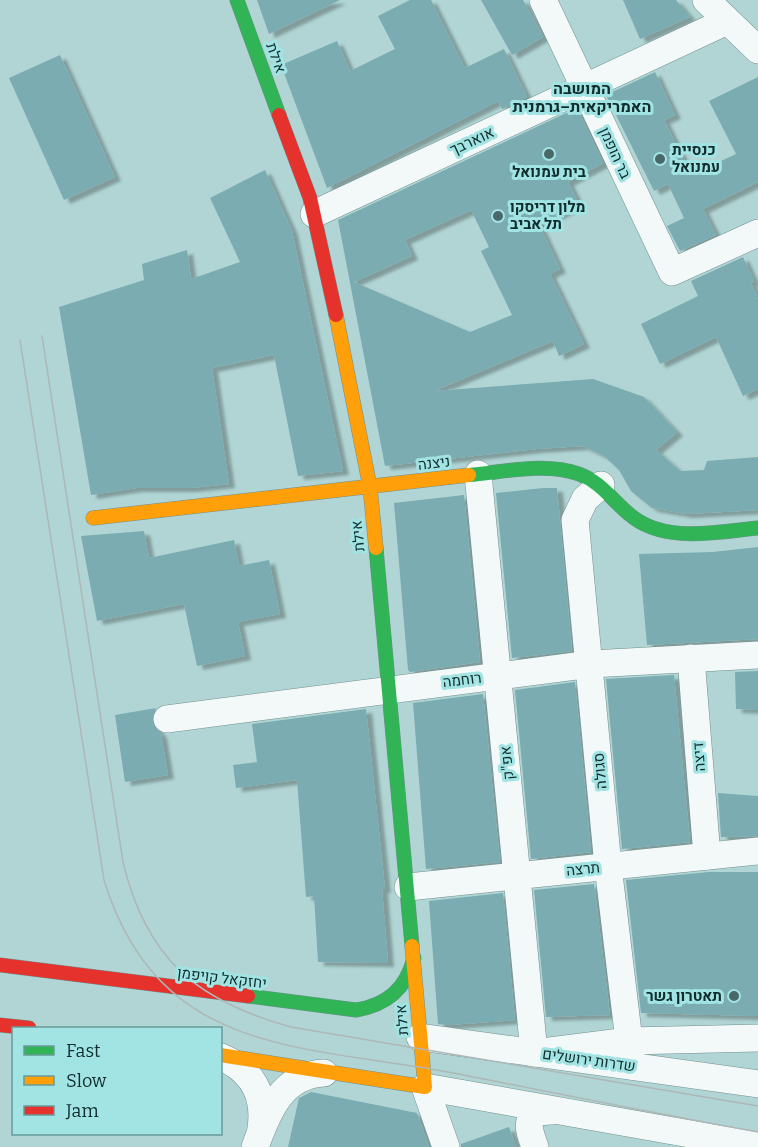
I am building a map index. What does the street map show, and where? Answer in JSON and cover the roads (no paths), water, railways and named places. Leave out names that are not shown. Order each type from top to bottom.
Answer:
[{"type":"street","name":"אילת","points":[[237,0],[314,214],[370,487],[425,1087]]},
{"type":"street","name":"בר הופמן","points":[[543,0],[672,272],[758,233]]},
{"type":"street","points":[[706,0],[758,50]]},
{"type":"street","name":"אוארבך","points":[[314,214],[585,90],[726,21]]},
{"type":"street","name":"ניצנה","points":[[93,518],[478,474],[565,468],[582,474],[601,485],[641,524],[660,530],[679,534],[758,528]]},
{"type":"street","name":"אפ\"ק","points":[[478,474],[534,1053]]},
{"type":"street","name":"סגולה","points":[[601,485],[585,499],[575,520],[591,664],[608,866],[630,1054]]},
{"type":"street","name":"רוחמה","points":[[167,719],[591,664],[758,655]]},
{"type":"street","name":"דיצה","points":[[691,658],[707,856]]},
{"type":"street","name":"תרצה","points":[[408,887],[758,851]]},
{"type":"street","name":"יחזקאל קויפמן","points":[[0,965],[356,1010],[380,1006],[394,995],[410,973],[414,958]]},
{"type":"street","name":"שדרות ירושלים","points":[[420,1037],[534,1053],[630,1054],[758,1084]]},
{"type":"street","points":[[630,1054],[758,1038]]},
{"type":"street","points":[[222,1056],[425,1087],[551,1111],[664,1140],[758,1146]]},
{"type":"street","points":[[222,1057],[239,1066],[259,1090],[264,1115],[258,1138]]},
{"type":"street","points":[[258,1138],[287,1086],[296,1079],[316,1073],[336,1072]]},
{"type":"street","points":[[425,1087],[446,1147]]},
{"type":"street","points":[[536,1147],[529,1128],[530,1119],[536,1112],[551,1111]]},
{"type":"tram line","points":[[42,336],[123,862],[133,896],[146,925],[161,950],[180,971],[203,989],[228,1004],[291,1027],[758,1106]]},
{"type":"tram line","points":[[20,340],[104,880],[129,939],[162,982],[201,1013],[246,1033],[295,1047],[459,1074],[758,1132]]},
{"type":"place","name":"בית עמנואל","points":[[549,154]]},
{"type":"place","name":"כנסיית עמנואל","points":[[660,159]]},
{"type":"place","name":"מלון דריסקו תל אביב","points":[[498,216]]},
{"type":"place","name":"תאטרון גשר","points":[[734,996]]},
{"type":"district","name":"המושבה האמריקאית–גרמנית","points":[[582,97]]}]
